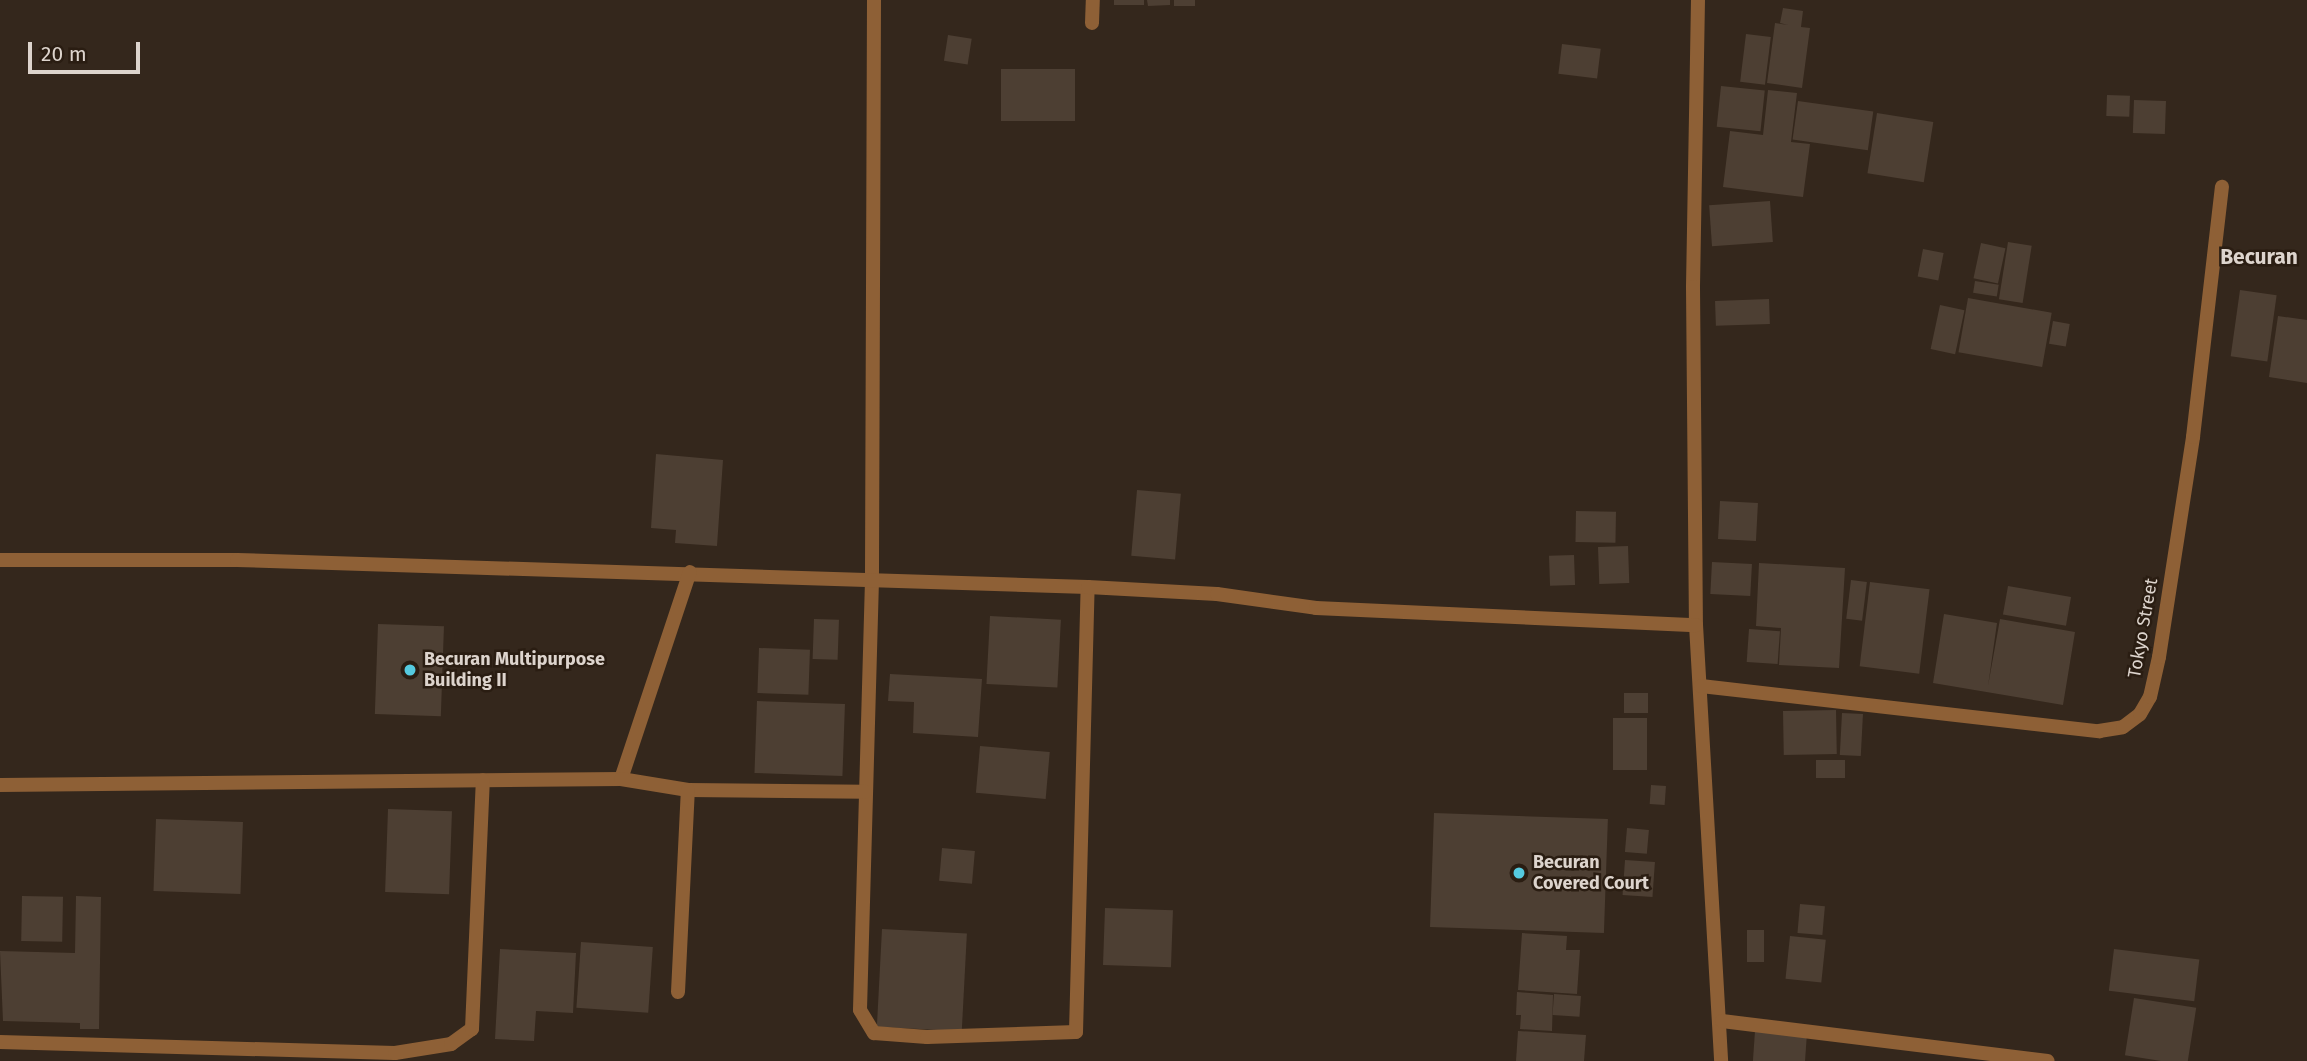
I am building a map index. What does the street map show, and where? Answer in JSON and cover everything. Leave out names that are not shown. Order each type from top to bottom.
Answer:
[{"type":"street","points":[[874,0],[872,580],[860,1010],[864,1023],[874,1033],[888,1037],[1076,1032],[1088,587]]},
{"type":"street","points":[[1092,23],[1093,0]]},
{"type":"street","points":[[1698,0],[1693,287],[1696,625],[1722,1021],[1721,1061]]},
{"type":"street","name":"Tokyo Street","points":[[1700,686],[1903,705],[2099,731],[2123,727],[2140,714],[2150,697],[2159,657],[2193,437],[2222,187]]},
{"type":"street","points":[[0,560],[237,559],[1088,587],[1217,594],[1316,608],[1696,625]]},
{"type":"street","points":[[621,779],[690,572]]},
{"type":"street","points":[[0,785],[621,779],[688,790],[865,792]]},
{"type":"street","points":[[0,1042],[395,1053],[451,1044],[472,1030],[483,780]]},
{"type":"street","points":[[678,992],[688,790]]},
{"type":"street","points":[[1722,1021],[2048,1061]]},
{"type":"building","points":[[1114,0],[1144,0],[1144,5],[1114,5]]},
{"type":"building","points":[[1147,0],[1170,0],[1170,5],[1148,6]]},
{"type":"building","points":[[1174,0],[1195,0],[1195,6],[1174,6]]},
{"type":"building","points":[[1783,8],[1803,11],[1801,27],[1810,28],[1802,88],[1767,83],[1775,23],[1788,25],[1780,23]]},
{"type":"building","points":[[1746,34],[1771,37],[1765,85],[1740,82]]},
{"type":"building","points":[[948,35],[972,39],[968,64],[944,61]]},
{"type":"building","points":[[1562,44],[1601,49],[1597,79],[1558,74]]},
{"type":"building","points":[[1001,69],[1075,69],[1075,121],[1001,121]]},
{"type":"building","points":[[1721,86],[1765,91],[1760,131],[1717,127]]},
{"type":"building","points":[[1768,90],[1797,93],[1791,142],[1810,144],[1803,197],[1723,187],[1730,131],[1763,135]]},
{"type":"building","points":[[2107,95],[2130,96],[2129,117],[2106,116]]},
{"type":"building","points":[[2134,100],[2166,101],[2165,134],[2133,133]]},
{"type":"building","points":[[1798,101],[1873,112],[1868,150],[1793,140]]},
{"type":"building","points":[[1877,113],[1933,122],[1924,182],[1867,173]]},
{"type":"building","points":[[1770,201],[1773,242],[1712,246],[1709,205]]},
{"type":"building","points":[[2008,242],[2032,246],[2023,303],[1999,299]]},
{"type":"building","points":[[1981,243],[2005,248],[1998,283],[1974,278]]},
{"type":"building","points":[[1923,249],[1944,253],[1938,280],[1918,276]]},
{"type":"building","points":[[1975,281],[1999,285],[1997,297],[1973,293]]},
{"type":"building","points":[[2240,290],[2277,295],[2267,361],[2231,356]]},
{"type":"building","points":[[1968,298],[2052,313],[2042,367],[1958,352]]},
{"type":"building","points":[[1769,299],[1770,324],[1716,326],[1715,301]]},
{"type":"building","points":[[1940,305],[1964,310],[1955,354],[1931,349]]},
{"type":"building","points":[[2278,316],[2307,320],[2307,383],[2269,377]]},
{"type":"building","points":[[2053,321],[2070,324],[2066,347],[2049,344]]},
{"type":"building","points":[[656,454],[723,460],[717,546],[675,543],[676,530],[651,528]]},
{"type":"building","points":[[1137,490],[1181,494],[1175,560],[1131,556]]},
{"type":"building","points":[[1720,501],[1758,503],[1756,541],[1718,539]]},
{"type":"building","points":[[1576,511],[1616,512],[1615,543],[1575,542]]},
{"type":"building","points":[[1628,546],[1629,583],[1599,584],[1598,547]]},
{"type":"building","points":[[1574,555],[1575,585],[1550,586],[1549,556]]},
{"type":"building","points":[[1712,562],[1752,564],[1750,596],[1710,594]]},
{"type":"building","points":[[1759,563],[1845,568],[1839,668],[1779,665],[1781,628],[1756,626]]},
{"type":"building","points":[[1851,580],[1867,582],[1862,621],[1846,619]]},
{"type":"building","points":[[1870,582],[1930,589],[1919,674],[1860,666]]},
{"type":"building","points":[[2008,586],[2071,597],[2066,626],[2003,615]]},
{"type":"building","points":[[1944,614],[1997,623],[1988,686],[2000,619],[2075,632],[2063,705],[1933,683]]},
{"type":"building","points":[[990,616],[1061,620],[1057,688],[986,684]]},
{"type":"building","points":[[814,619],[839,620],[838,660],[813,659]]},
{"type":"building","name":"Becuran Multipurpose Building II","points":[[378,624],[444,626],[441,716],[375,714]]},
{"type":"building","points":[[1749,629],[1780,631],[1778,664],[1747,662]]},
{"type":"building","points":[[759,648],[810,650],[808,695],[757,693]]},
{"type":"building","points":[[890,674],[982,679],[978,737],[913,733],[914,702],[888,701]]},
{"type":"building","points":[[1624,693],[1648,693],[1648,713],[1624,713]]},
{"type":"building","points":[[757,701],[845,704],[842,776],[754,773]]},
{"type":"building","points":[[1836,710],[1837,754],[1784,755],[1783,711]]},
{"type":"building","points":[[1842,713],[1863,714],[1861,756],[1840,755]]},
{"type":"building","points":[[1613,718],[1647,718],[1647,770],[1613,770]]},
{"type":"building","points":[[980,746],[1050,752],[1046,799],[976,793]]},
{"type":"building","points":[[1816,760],[1845,760],[1845,778],[1816,778]]},
{"type":"building","points":[[1651,785],[1666,786],[1665,805],[1650,804]]},
{"type":"building","points":[[388,809],[452,811],[449,894],[385,892]]},
{"type":"building","name":"Becuran Covered Court","points":[[1434,813],[1608,819],[1604,933],[1430,927]]},
{"type":"building","points":[[156,819],[243,822],[240,894],[153,891]]},
{"type":"building","points":[[1627,828],[1649,830],[1647,854],[1625,852]]},
{"type":"building","points":[[942,848],[975,851],[972,884],[939,881]]},
{"type":"building","points":[[1625,860],[1655,862],[1652,897],[1623,895]]},
{"type":"building","points":[[22,896],[63,897],[62,942],[21,941]]},
{"type":"building","points":[[76,896],[101,897],[99,1029],[80,1029],[80,1023],[3,1021],[0,951],[75,953]]},
{"type":"building","points":[[1800,904],[1825,906],[1822,935],[1797,933]]},
{"type":"building","points":[[1105,908],[1173,910],[1171,967],[1103,965]]},
{"type":"building","points":[[882,929],[967,933],[962,1031],[877,1027]]},
{"type":"building","points":[[1747,930],[1764,930],[1764,962],[1747,962]]},
{"type":"building","points":[[1522,933],[1567,936],[1566,950],[1580,950],[1577,994],[1518,990]]},
{"type":"building","points":[[1790,936],[1826,940],[1821,983],[1786,979]]},
{"type":"building","points":[[581,942],[653,947],[648,1013],[576,1008]]},
{"type":"building","points":[[500,949],[576,953],[573,1013],[536,1011],[534,1041],[495,1039]]},
{"type":"building","points":[[2114,949],[2199,959],[2194,1001],[2109,991]]},
{"type":"building","points":[[1517,992],[1553,995],[1552,1031],[1520,1029],[1521,1015],[1516,1015]]},
{"type":"building","points":[[1554,994],[1581,996],[1579,1017],[1553,1015]]},
{"type":"building","points":[[2134,998],[2196,1008],[2188,1061],[2161,1061],[2125,1055]]},
{"type":"building","points":[[1518,1031],[1586,1035],[1584,1061],[1516,1061]]},
{"type":"building","points":[[1755,1031],[1807,1035],[1805,1061],[1753,1061]]},
{"type":"place","name":"Becuran Multipurpose Building II","points":[[410,670]]},
{"type":"place","name":"Becuran Covered Court","points":[[1519,873]]},
{"type":"district","name":"Becuran","points":[[2259,257]]}]
